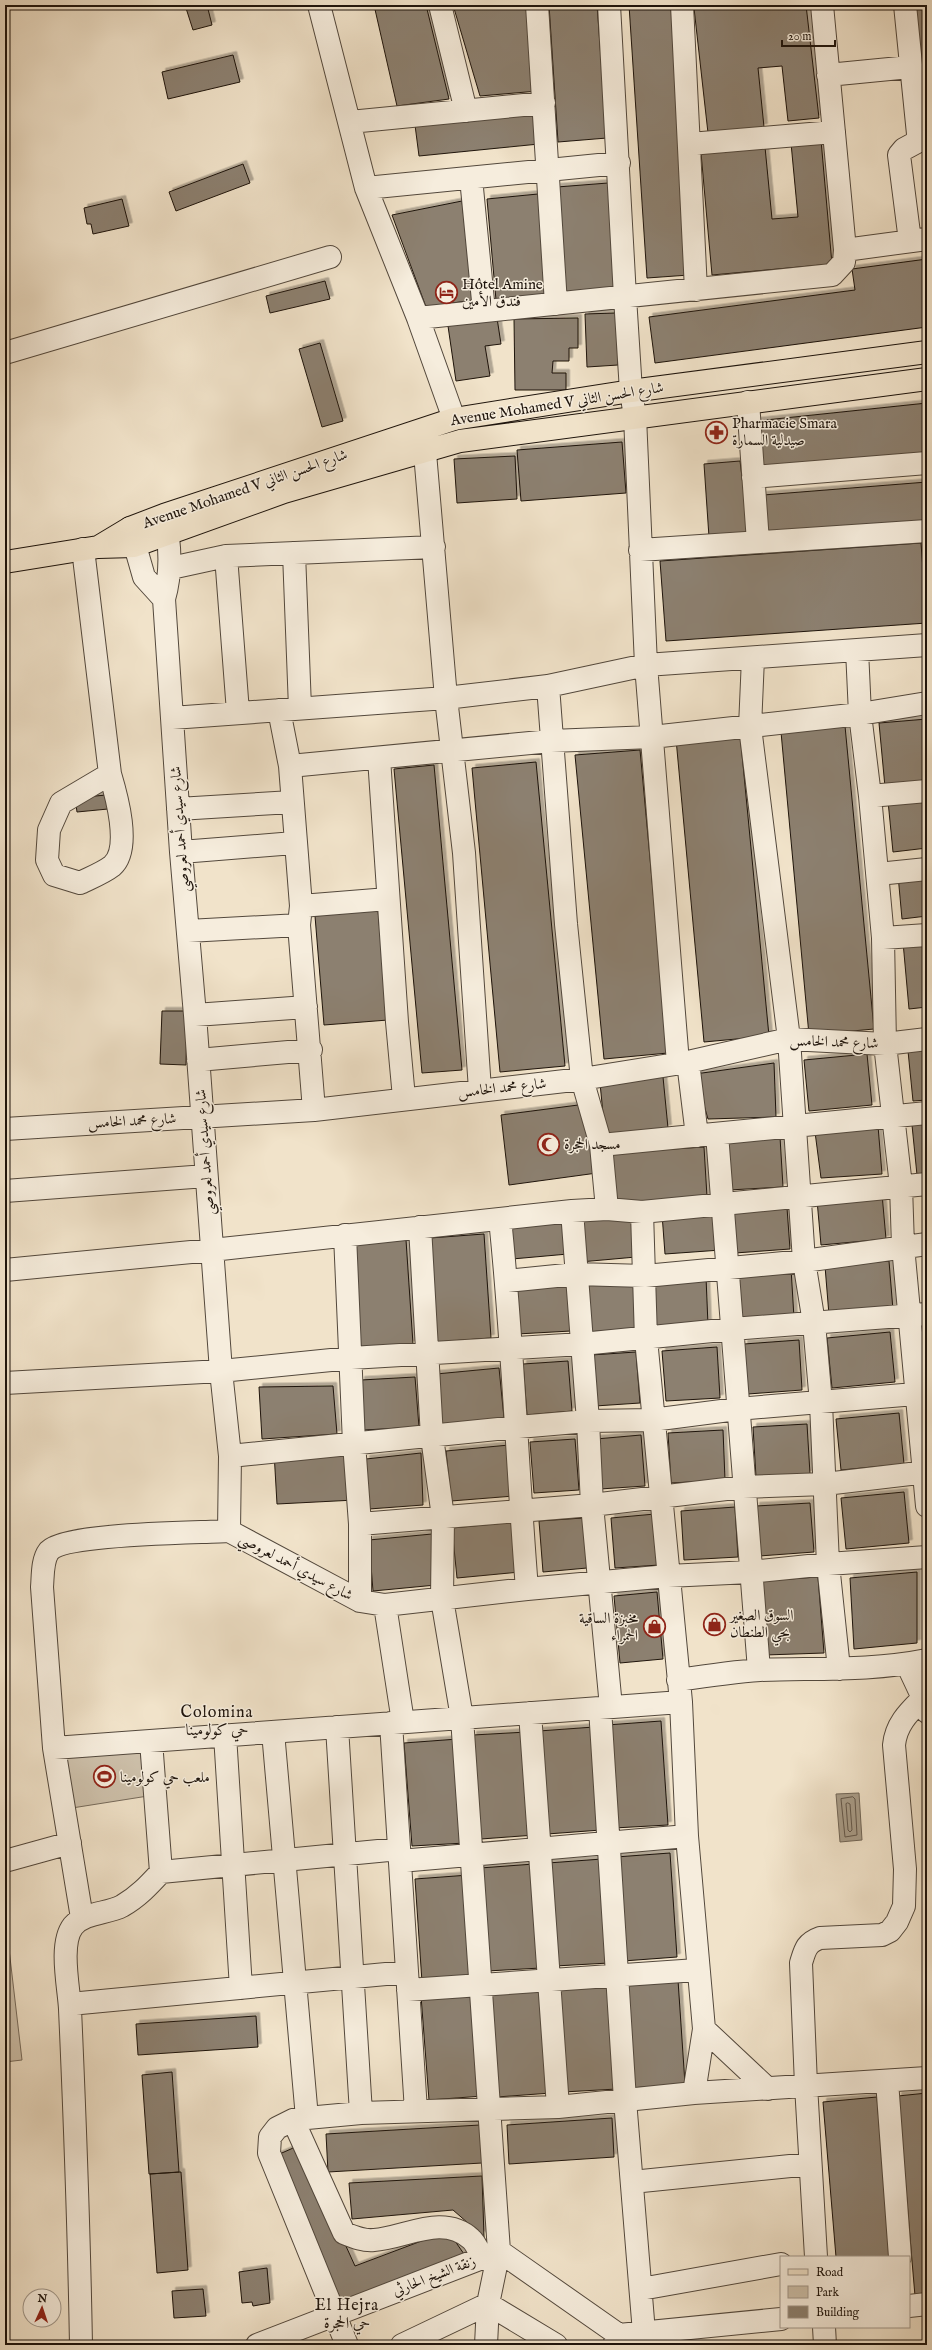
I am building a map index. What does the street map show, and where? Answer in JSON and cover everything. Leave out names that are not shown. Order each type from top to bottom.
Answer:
[{"type":"main road","name":"Avenue Mohamed V شارع الحسن الثاني","points":[[91,548],[132,537],[166,525],[454,419],[631,391],[927,352]]},
{"type":"main road","name":"Avenue Mohamed V شارع الحسن الثاني","points":[[166,525],[425,453],[460,441],[927,379]]},
{"type":"main road","points":[[5,562],[91,548]]},
{"type":"street","points":[[319,5],[366,188],[418,318],[454,419]]},
{"type":"street","points":[[440,5],[466,111]]},
{"type":"street","points":[[537,5],[544,103],[546,170],[556,304]]},
{"type":"street","points":[[609,5],[619,164],[625,297],[631,391],[635,417],[646,665],[652,737],[683,1062],[707,1135],[722,1205],[728,1267],[743,1488],[759,1670]]},
{"type":"street","points":[[682,5],[696,290]]},
{"type":"street","points":[[418,318],[832,275],[844,262],[845,250],[822,5]]},
{"type":"street","points":[[845,250],[919,240],[899,155],[904,148],[917,142],[918,138],[905,5]]},
{"type":"street","points":[[828,75],[910,67]]},
{"type":"street","points":[[350,122],[544,103]]},
{"type":"street","points":[[690,144],[834,132]]},
{"type":"street","points":[[366,188],[619,164]]},
{"type":"street","points":[[471,178],[484,311]]},
{"type":"street","points":[[5,353],[330,258]]},
{"type":"street","points":[[748,402],[752,477],[758,542]]},
{"type":"street","points":[[425,453],[446,698],[464,853],[480,1090]]},
{"type":"street","points":[[752,477],[927,463]]},
{"type":"street","name":"شارع سيدي أحمد لعروصي","points":[[166,525],[171,568],[164,599],[181,852],[195,1015],[201,1118],[221,1371],[230,1456],[229,1531],[360,1601],[385,1605],[527,1588],[668,1576],[750,1572],[828,1564],[927,1557]]},
{"type":"street","points":[[640,550],[927,531]]},
{"type":"street","points":[[132,537],[144,576],[164,599]]},
{"type":"street","points":[[171,568],[226,556],[434,547]]},
{"type":"street","points":[[91,548],[110,774],[120,809],[121,848],[113,865],[80,883],[54,875],[47,860],[49,830],[61,804],[110,774]]},
{"type":"street","points":[[294,553],[290,766],[294,843],[306,1007],[311,1050],[314,1110]]},
{"type":"street","points":[[226,556],[238,712]]},
{"type":"street","points":[[172,718],[446,698],[548,686],[646,665],[927,645]]},
{"type":"street","points":[[857,650],[860,714],[870,796],[883,938],[885,1044],[901,1186],[903,1246],[919,1315],[927,1506]]},
{"type":"street","points":[[753,658],[750,727],[789,1040],[804,1261],[814,1323],[821,1403],[828,1564],[839,1669]]},
{"type":"street","points":[[548,686],[566,924],[582,1079],[601,1145],[607,1209]]},
{"type":"street","points":[[290,766],[452,752],[551,741],[652,737],[860,714],[927,703]]},
{"type":"street","points":[[379,758],[388,899],[404,1098]]},
{"type":"street","points":[[870,796],[927,791]]},
{"type":"street","points":[[178,809],[292,802]]},
{"type":"street","points":[[181,852],[294,843]]},
{"type":"street","points":[[878,874],[927,869]]},
{"type":"street","points":[[188,931],[300,916],[388,899]]},
{"type":"street","points":[[883,938],[927,935]]},
{"type":"street","points":[[195,1015],[306,1007]]},
{"type":"street","name":"شارع محمد الخامس","points":[[5,1129],[314,1110],[404,1098],[582,1079],[683,1062],[789,1040],[885,1044],[927,1039]]},
{"type":"street","points":[[198,1060],[311,1050]]},
{"type":"street","points":[[601,1145],[927,1113]]},
{"type":"street","points":[[5,1191],[206,1176]]},
{"type":"street","points":[[5,1270],[212,1250],[420,1226],[572,1211],[607,1209],[642,1212],[927,1184]]},
{"type":"street","points":[[572,1211],[588,1421],[598,1583],[605,1707],[609,1843],[616,1977],[645,2340]]},
{"type":"street","points":[[642,1212],[646,1339],[652,1420],[681,1702],[687,1836],[697,1970],[704,2029],[694,2093]]},
{"type":"street","points":[[500,1219],[518,1427],[520,1510],[527,1588]]},
{"type":"street","points":[[420,1226],[426,1355],[432,1438],[443,1517],[442,1599],[462,1718],[490,2110],[491,2254],[486,2345]]},
{"type":"street","points":[[345,1235],[354,1443],[360,1524],[360,1601]]},
{"type":"street","points":[[506,1281],[576,1274],[645,1276],[804,1261],[903,1246],[927,1244]]},
{"type":"street","points":[[5,1383],[221,1371],[351,1358],[426,1355],[582,1344],[646,1339],[732,1329],[919,1315]]},
{"type":"street","points":[[230,1456],[354,1443],[432,1438],[518,1427],[588,1421],[652,1420],[737,1409],[821,1403],[922,1393]]},
{"type":"street","points":[[360,1524],[592,1505],[661,1496],[743,1488],[825,1484],[926,1473]]},
{"type":"street","points":[[82,1918],[54,1748],[42,1587],[45,1561],[48,1552],[57,1545],[82,1539],[229,1531]]},
{"type":"street","points":[[385,1605],[397,1723],[399,1855],[416,2111]]},
{"type":"street","points":[[678,1680],[759,1670],[839,1669],[917,1662],[925,1705],[903,1719],[895,1738],[894,1745],[905,1869],[904,1906],[897,1922],[890,1931],[882,1934],[820,1938],[811,1941],[806,1947],[801,1963],[806,2086],[816,2256]]},
{"type":"street","points":[[54,1748],[681,1702]]},
{"type":"street","points":[[530,1713],[558,2106]]},
{"type":"street","points":[[337,1727],[362,2113]]},
{"type":"street","points":[[273,1732],[295,1982],[300,2119],[344,2233],[359,2239],[374,2240],[433,2227],[458,2231],[616,2340],[645,2340],[780,2319]]},
{"type":"street","points":[[225,1735],[241,1988]]},
{"type":"street","points":[[151,1741],[161,1872]]},
{"type":"street","points":[[81,2345],[79,2228],[70,2004],[66,1956],[68,1936],[72,1927],[82,1918],[121,1906],[138,1896],[161,1872],[345,1855],[471,1855],[687,1836]]},
{"type":"street","points":[[5,1861],[70,1843]]},
{"type":"street","points":[[70,2004],[353,1977],[481,1986],[697,1970]]},
{"type":"street","points":[[704,2029],[768,2088]]},
{"type":"street","points":[[347,2345],[269,2153],[270,2137],[277,2128],[300,2119],[362,2113],[490,2110],[558,2106],[694,2093],[927,2078]]},
{"type":"street","points":[[887,2081],[900,2256]]},
{"type":"street","points":[[632,2182],[810,2164]]},
{"type":"street","name":"زنقة الشيخ الحارثي","points":[[257,2345],[491,2254]]},
{"type":"street","points":[[641,2289],[780,2264]]},
{"type":"street","points":[[407,2344],[488,2304]]},
{"type":"street","points":[[488,2304],[556,2345]]},
{"type":"street","points":[[910,2306],[927,2304]]},
{"type":"street","points":[[824,2328],[825,2345]]},
{"type":"green space","name":"ملعب حي كولومينا","points":[[139,1746],[148,1796],[72,1808],[63,1758]]},
{"type":"green space","points":[[5,1949],[9,1949],[22,2060],[5,2062]]},
{"type":"water","points":[[859,1793],[862,1840],[840,1842],[836,1794]]},
{"type":"building","points":[[185,5],[207,5],[212,25],[193,30]]},
{"type":"building","points":[[374,5],[426,5],[449,99],[397,106]]},
{"type":"building","points":[[453,5],[526,5],[538,91],[480,96]]},
{"type":"building","points":[[549,5],[597,5],[607,138],[558,142]]},
{"type":"building","points":[[629,5],[671,5],[689,275],[647,278]]},
{"type":"building","points":[[725,5],[806,5],[819,118],[788,121],[782,66],[758,68],[764,127],[708,133],[694,8]]},
{"type":"building","points":[[912,5],[927,5],[927,153],[926,153]]},
{"type":"building","points":[[233,55],[240,82],[168,99],[162,72]]},
{"type":"building","points":[[536,113],[539,144],[419,156],[415,125]]},
{"type":"building","points":[[821,140],[832,264],[712,275],[701,153],[765,147],[772,219],[798,217],[791,143]]},
{"type":"building","points":[[243,164],[250,183],[176,211],[169,192]]},
{"type":"building","points":[[608,183],[615,289],[564,292],[557,187]]},
{"type":"building","points":[[538,194],[547,295],[496,300],[487,199]]},
{"type":"building","points":[[122,199],[129,226],[93,234],[91,224],[87,224],[84,208]]},
{"type":"building","points":[[462,201],[473,300],[426,307],[392,215]]},
{"type":"building","points":[[927,259],[927,327],[655,363],[649,317],[855,290],[852,269]]},
{"type":"building","points":[[325,281],[330,299],[270,313],[266,296]]},
{"type":"building","points":[[616,313],[618,365],[587,367],[585,314]]},
{"type":"building","points":[[497,318],[501,344],[485,346],[490,376],[456,381],[448,326]]},
{"type":"building","points":[[578,318],[578,348],[569,348],[569,361],[553,361],[552,373],[566,373],[566,390],[515,390],[514,319]]},
{"type":"building","points":[[320,343],[343,421],[322,427],[299,349]]},
{"type":"building","points":[[927,403],[927,453],[761,471],[756,421]]},
{"type":"building","points":[[622,442],[626,493],[521,501],[517,450]]},
{"type":"building","points":[[515,456],[517,499],[457,503],[454,459]]},
{"type":"building","points":[[740,461],[749,534],[709,537],[704,464]]},
{"type":"building","points":[[927,482],[927,523],[767,536],[763,495]]},
{"type":"building","points":[[921,543],[927,623],[666,641],[660,561]]},
{"type":"building","points":[[927,719],[927,783],[885,787],[879,723]]},
{"type":"building","points":[[845,726],[874,1029],[809,1035],[781,732]]},
{"type":"building","points":[[740,733],[769,1036],[704,1042],[676,739]]},
{"type":"building","points":[[640,750],[668,1053],[604,1059],[575,755]]},
{"type":"building","points":[[536,762],[565,1066],[500,1072],[472,768]]},
{"type":"building","points":[[434,765],[462,1070],[422,1073],[394,769]]},
{"type":"building","points":[[106,795],[108,809],[77,812],[75,798]]},
{"type":"building","points":[[927,797],[927,848],[893,852],[888,801]]},
{"type":"building","points":[[927,873],[927,916],[902,919],[898,875]]},
{"type":"building","points":[[378,910],[388,1020],[324,1025],[315,916]]},
{"type":"building","points":[[927,940],[927,1007],[909,1009],[903,942]]},
{"type":"building","points":[[162,1011],[187,1011],[186,1065],[160,1064]]},
{"type":"building","points":[[927,1049],[927,1100],[913,1101],[908,1051]]},
{"type":"building","points":[[867,1054],[872,1105],[809,1111],[804,1060]]},
{"type":"building","points":[[774,1063],[776,1117],[708,1119],[695,1074]]},
{"type":"building","points":[[663,1077],[668,1128],[605,1134],[600,1083]]},
{"type":"building","name":"مسجد الحجرة","points":[[586,1104],[597,1173],[509,1185],[501,1115]]},
{"type":"building","points":[[927,1123],[927,1174],[917,1175],[912,1125]]},
{"type":"building","points":[[878,1126],[882,1174],[821,1178],[815,1132]]},
{"type":"building","points":[[780,1137],[783,1187],[729,1190],[726,1140]]},
{"type":"building","points":[[704,1147],[707,1197],[615,1203],[611,1153]]},
{"type":"building","points":[[927,1192],[927,1228],[924,1193]]},
{"type":"building","points":[[882,1194],[886,1239],[821,1245],[817,1200]]},
{"type":"building","points":[[787,1208],[790,1249],[735,1253],[731,1213]]},
{"type":"building","points":[[717,1209],[721,1250],[665,1254],[662,1214]]},
{"type":"building","points":[[564,1214],[568,1254],[512,1259],[509,1218]]},
{"type":"building","points":[[633,1217],[636,1257],[580,1262],[577,1221]]},
{"type":"building","points":[[484,1234],[491,1338],[437,1342],[430,1238]]},
{"type":"building","points":[[406,1240],[413,1344],[359,1348],[352,1244]]},
{"type":"building","points":[[922,1249],[927,1249],[927,1298]]},
{"type":"building","points":[[889,1261],[893,1310],[829,1315],[825,1266]]},
{"type":"building","points":[[791,1268],[794,1318],[740,1321],[736,1271]]},
{"type":"building","points":[[706,1277],[708,1325],[652,1326],[651,1281]]},
{"type":"building","points":[[636,1279],[639,1329],[585,1332],[582,1283]]},
{"type":"building","points":[[568,1280],[571,1331],[517,1334],[514,1284]]},
{"type":"building","points":[[890,1332],[895,1382],[832,1388],[827,1338]]},
{"type":"building","points":[[799,1340],[802,1390],[748,1394],[744,1344]]},
{"type":"building","points":[[717,1347],[720,1398],[666,1401],[662,1351]]},
{"type":"building","points":[[636,1352],[640,1403],[595,1406],[591,1355]]},
{"type":"building","points":[[568,1361],[572,1411],[527,1415],[523,1364]]},
{"type":"building","points":[[499,1368],[504,1418],[441,1424],[436,1374]]},
{"type":"building","points":[[415,1377],[419,1427],[364,1430],[361,1380]]},
{"type":"building","points":[[333,1386],[337,1434],[262,1439],[259,1387]]},
{"type":"building","points":[[899,1413],[904,1464],[841,1470],[836,1419]]},
{"type":"building","points":[[807,1424],[810,1474],[756,1477],[753,1427]]},
{"type":"building","points":[[723,1430],[725,1480],[671,1483],[668,1433]]},
{"type":"building","points":[[641,1435],[645,1486],[600,1489],[596,1439]]},
{"type":"building","points":[[575,1439],[579,1490],[534,1493],[530,1442]]},
{"type":"building","points":[[509,1445],[514,1496],[451,1501],[446,1451]]},
{"type":"building","points":[[352,1448],[355,1500],[277,1504],[274,1452]]},
{"type":"building","points":[[421,1453],[423,1505],[369,1509],[366,1459]]},
{"type":"building","points":[[904,1492],[909,1543],[846,1549],[841,1498]]},
{"type":"building","points":[[810,1503],[814,1552],[759,1556],[756,1506]]},
{"type":"building","points":[[735,1507],[738,1557],[684,1560],[681,1511]]},
{"type":"building","points":[[655,1514],[659,1565],[615,1568],[611,1518]]},
{"type":"building","points":[[583,1518],[587,1568],[543,1572],[539,1521]]},
{"type":"building","points":[[515,1522],[520,1572],[457,1578],[452,1528]]},
{"type":"building","points":[[432,1534],[436,1585],[373,1591],[369,1540]]},
{"type":"building","points":[[917,1572],[917,1643],[854,1649],[850,1578]]},
{"type":"building","points":[[818,1577],[824,1653],[765,1655],[760,1581]]},
{"type":"building","points":[[657,1592],[663,1659],[620,1663],[614,1596]]},
{"type":"building","points":[[661,1721],[668,1825],[614,1828],[607,1725]]},
{"type":"building","points":[[594,1727],[601,1830],[547,1834],[539,1731]]},
{"type":"building","points":[[527,1732],[535,1835],[481,1839],[473,1735]]},
{"type":"building","points":[[458,1739],[465,1843],[412,1846],[404,1743]]},
{"type":"building","points":[[670,1853],[677,1957],[623,1961],[616,1857]]},
{"type":"building","points":[[602,1859],[609,1963],[555,1966],[548,1863]]},
{"type":"building","points":[[534,1864],[541,1968],[487,1971],[480,1868]]},
{"type":"building","points":[[469,1875],[477,1979],[422,1982],[415,1879]]},
{"type":"building","points":[[678,1980],[685,2084],[631,2088],[624,1984]]},
{"type":"building","points":[[610,1985],[617,2089],[563,2092],[555,1989]]},
{"type":"building","points":[[543,1989],[551,2093],[497,2097],[489,1993]]},
{"type":"building","points":[[475,1993],[483,2096],[429,2100],[421,1996]]},
{"type":"building","points":[[256,2016],[258,2047],[138,2055],[136,2024]]},
{"type":"building","points":[[172,2072],[179,2172],[149,2174],[142,2075]]},
{"type":"building","points":[[927,2093],[927,2295],[915,2296],[898,2096]]},
{"type":"building","points":[[877,2097],[890,2256],[836,2256],[823,2102]]},
{"type":"building","points":[[612,2118],[614,2157],[509,2164],[507,2125]]},
{"type":"building","points":[[480,2125],[482,2163],[328,2172],[326,2134]]},
{"type":"building","points":[[300,2145],[355,2266],[448,2231],[464,2254],[342,2304],[275,2156]]},
{"type":"building","points":[[181,2172],[188,2270],[157,2273],[150,2174]]},
{"type":"building","points":[[482,2176],[484,2237],[453,2210],[352,2219],[349,2183]]},
{"type":"building","points":[[267,2268],[270,2303],[253,2306],[252,2302],[242,2303],[239,2272]]},
{"type":"building","points":[[203,2289],[206,2316],[174,2318],[172,2291]]},
{"type":"place","name":"Hôtel Amine فندق الأمين","points":[[447,293]]},
{"type":"place","name":"Pharmacie Smara صيدلية السمارة","points":[[716,432]]},
{"type":"place","name":"مسجد الحجرة","points":[[548,1144]]},
{"type":"place","name":"السوق الصغير بحي الطنطان","points":[[715,1624]]},
{"type":"place","name":"مخبزة الساقية الحمراء","points":[[654,1627]]},
{"type":"place","name":"ملعب حي كولومينا","points":[[105,1777]]},
{"type":"district","name":"Colomina حي كولومينا","points":[[217,1722]]},
{"type":"district","name":"El Hejra حي الحجرة","points":[[347,2315]]}]
